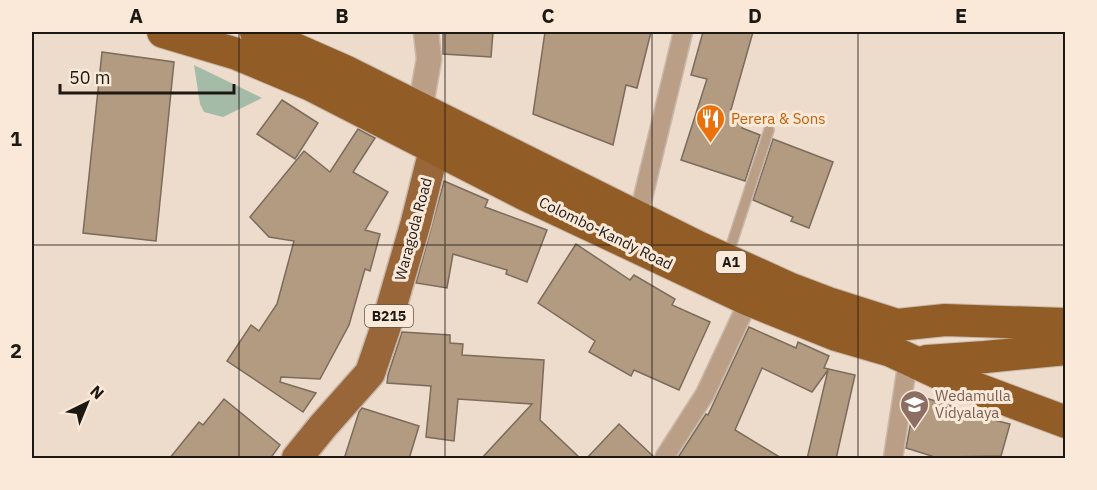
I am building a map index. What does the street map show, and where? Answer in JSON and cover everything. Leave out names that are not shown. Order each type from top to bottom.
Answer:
[{"type":"highway","name":"Colombo-Kandy Road","points":[[163,32],[228,50],[268,66],[311,85],[434,150],[749,300],[836,335],[891,351],[913,362],[985,357],[1061,328]]},
{"type":"highway","name":"Colombo-Kandy Road","points":[[256,32],[328,63],[638,218],[791,289],[897,325],[945,320],[1061,328]]},
{"type":"highway","points":[[420,110],[434,150]]},
{"type":"highway","points":[[913,362],[951,379],[1065,422]]},
{"type":"main road","name":"Waragoda Road","points":[[297,459],[370,373],[416,222],[434,150]]},
{"type":"street","points":[[420,110],[429,59],[426,32]]},
{"type":"street","points":[[638,218],[683,32]]},
{"type":"street","points":[[664,459],[705,394],[749,300]]},
{"type":"street","points":[[893,459],[913,362]]},
{"type":"lane","points":[[726,260],[770,130]]},
{"type":"green space","points":[[194,65],[262,98],[223,117],[204,112],[200,104]]},
{"type":"building","points":[[443,32],[493,32],[491,57],[443,54]]},
{"type":"building","points":[[545,32],[651,32],[637,88],[626,85],[613,145],[533,114]]},
{"type":"building","points":[[703,32],[753,32],[730,113],[745,117],[742,128],[760,135],[745,181],[681,160],[707,79],[691,75]]},
{"type":"building","points":[[102,52],[174,62],[156,241],[83,233]]},
{"type":"building","points":[[282,100],[318,123],[295,159],[257,134]]},
{"type":"building","points":[[358,129],[375,138],[353,172],[388,192],[365,230],[380,234],[370,271],[365,269],[349,325],[320,379],[281,377],[280,382],[316,393],[303,412],[227,361],[251,325],[259,331],[277,304],[294,241],[269,237],[250,217],[304,151],[330,172]]},
{"type":"building","points":[[773,139],[833,162],[809,228],[791,221],[793,217],[753,200]]},
{"type":"building","points":[[444,181],[488,200],[485,207],[547,230],[527,282],[506,274],[507,270],[453,254],[447,288],[416,283]]},
{"type":"building","points":[[576,244],[630,280],[634,275],[675,299],[672,305],[710,322],[679,390],[634,370],[631,376],[589,352],[595,341],[538,303]]},
{"type":"building","points":[[749,327],[796,348],[798,342],[829,356],[824,368],[855,375],[836,459],[807,459],[828,370],[812,392],[762,368],[735,430],[783,459],[677,459],[706,414],[708,415]]},
{"type":"building","points":[[402,332],[450,335],[450,343],[463,344],[462,355],[544,360],[540,420],[581,459],[481,459],[532,404],[458,399],[454,441],[426,437],[431,386],[387,383]]},
{"type":"building","points":[[916,395],[958,408],[958,411],[1010,424],[1001,456],[944,457],[941,459],[906,448]]},
{"type":"building","points":[[224,399],[280,445],[270,459],[169,459],[199,422],[203,425]]},
{"type":"building","points":[[362,408],[419,426],[409,459],[344,459]]},
{"type":"building","points":[[619,424],[653,456],[653,459],[586,459]]},
{"type":"place","name":"Perera & Sons","points":[[710,144]]},
{"type":"place","name":"Wedamulla Vidyalaya","points":[[914,430]]}]
